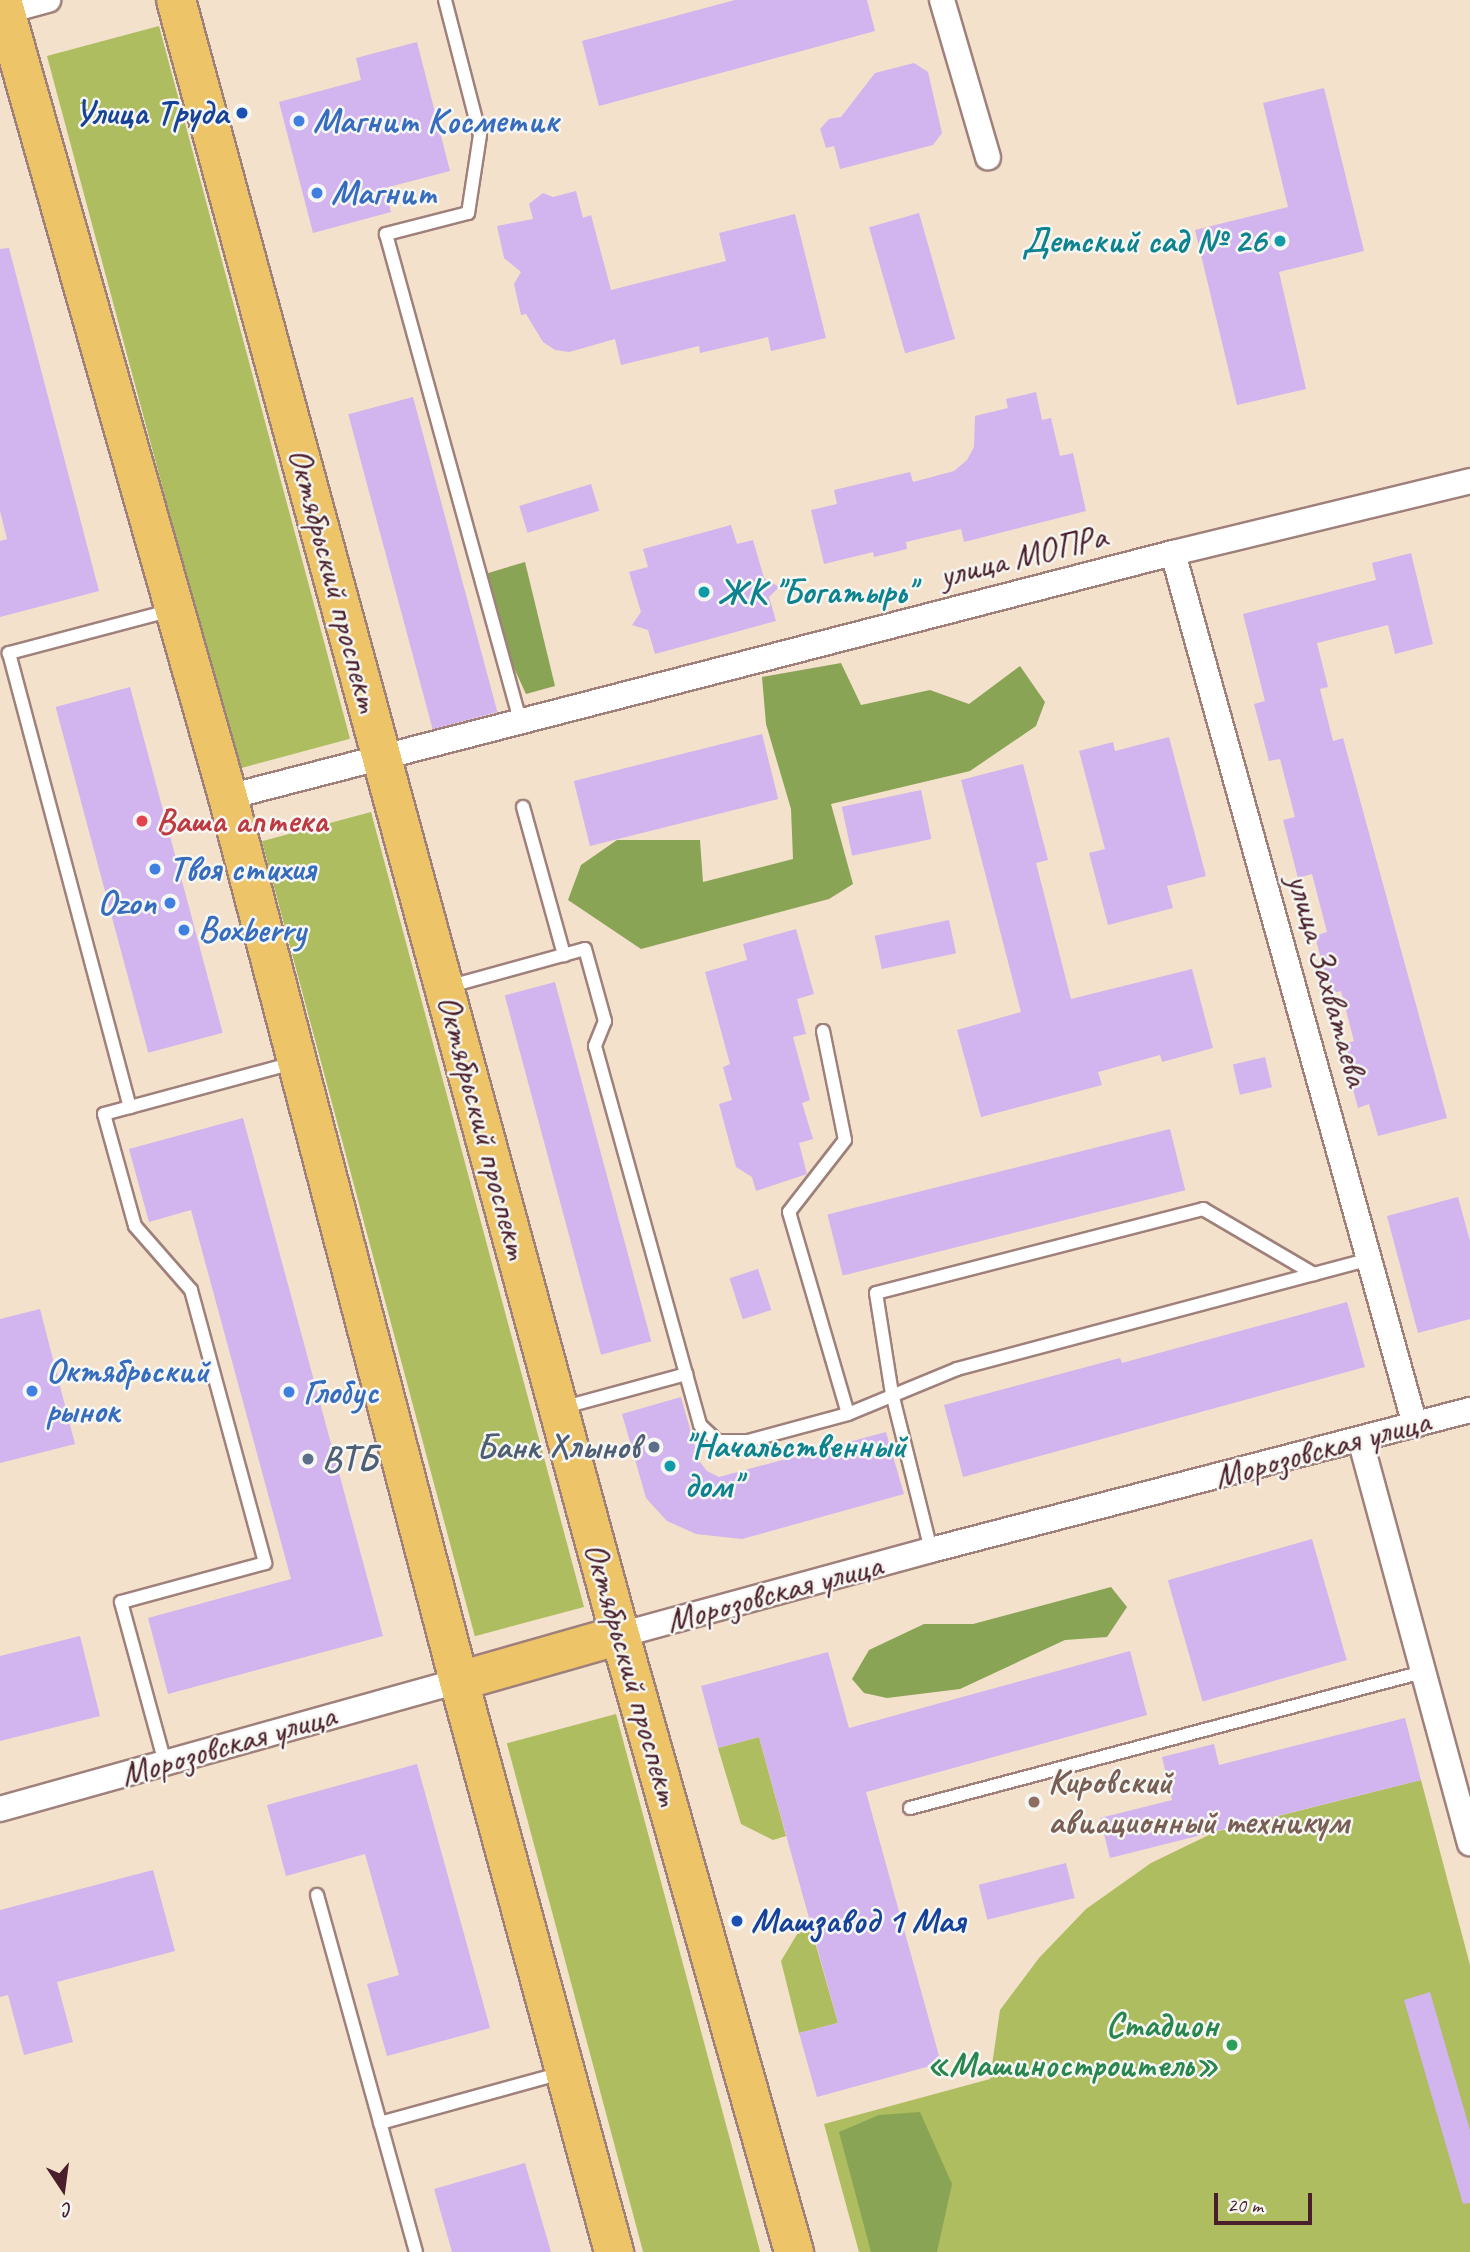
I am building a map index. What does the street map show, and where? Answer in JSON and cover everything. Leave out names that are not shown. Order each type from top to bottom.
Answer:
[{"type":"main road","name":"Октябрьский проспект","points":[[176,0],[620,1635],[794,2252]]},
{"type":"main road","points":[[2,8],[228,797],[459,1681],[614,2252]]},
{"type":"main road","name":"Морозовская улица","points":[[459,1681],[620,1635]]},
{"type":"street","points":[[2,8],[48,0]]},
{"type":"street","points":[[942,0],[988,157]]},
{"type":"street","name":"улица МОПРа","points":[[228,797],[1173,553],[1470,481]]},
{"type":"street","name":"улица Захватаева","points":[[1173,553],[1415,1425]]},
{"type":"street","name":"Морозовская улица","points":[[620,1635],[930,1550],[1470,1410]]},
{"type":"street","points":[[1360,1439],[1470,1843]]},
{"type":"street","name":"Морозовская улица","points":[[0,1809],[459,1681]]},
{"type":"lane","points":[[445,0],[480,135],[468,213],[386,234],[520,720]]},
{"type":"lane","points":[[130,1107],[4,650],[176,609]]},
{"type":"lane","points":[[523,807],[564,955]]},
{"type":"lane","points":[[445,988],[585,949],[605,1021],[595,1046],[700,1425],[717,1441],[748,1441],[848,1414],[957,1369],[1369,1259]]},
{"type":"lane","points":[[822,1031],[845,1140],[789,1212],[848,1414]]},
{"type":"lane","points":[[165,1763],[121,1602],[265,1563],[191,1290],[135,1226],[104,1114],[297,1062]]},
{"type":"lane","points":[[930,1550],[892,1394],[876,1293],[1203,1209],[1314,1274]]},
{"type":"lane","points":[[559,1408],[686,1374]]},
{"type":"lane","points":[[910,1808],[1423,1672]]},
{"type":"lane","points":[[317,1895],[416,2252]]},
{"type":"lane","points":[[380,2123],[565,2072]]},
{"type":"green space","points":[[159,26],[350,739],[238,769],[47,56]]},
{"type":"green space","points":[[525,562],[555,686],[526,694],[508,655],[485,574]]},
{"type":"green space","points":[[841,663],[861,705],[930,690],[969,704],[1020,666],[1045,702],[1036,726],[970,771],[831,804],[853,884],[829,899],[641,949],[568,900],[581,865],[617,840],[700,840],[703,882],[793,859],[791,809],[766,724],[762,677]]},
{"type":"green space","points":[[371,812],[584,1607],[475,1636],[262,841]]},
{"type":"green space","points":[[1111,1587],[1127,1607],[1107,1637],[1065,1640],[960,1689],[887,1698],[864,1693],[852,1679],[869,1650],[924,1624],[973,1624]]},
{"type":"green space","points":[[616,1714],[760,2252],[643,2252],[507,1743]]},
{"type":"green space","points":[[759,1737],[786,1836],[773,1840],[741,1824],[718,1748]]},
{"type":"green space","name":"Стадион «Машиностроитель»","points":[[1421,1780],[1470,1965],[1470,2252],[859,2252],[824,2124],[990,2079],[1000,2010],[1039,1958],[1086,1909],[1151,1863],[1215,1832]]},
{"type":"green space","points":[[811,1928],[838,2023],[799,2033],[781,1961],[799,1931]]},
{"type":"green space","points":[[920,2112],[952,2184],[937,2252],[871,2252],[839,2132],[879,2115]]},
{"type":"building","points":[[735,0],[867,0],[875,31],[599,106],[582,41]]},
{"type":"building","points":[[417,42],[450,171],[385,188],[391,212],[313,233],[279,102],[361,80],[356,58]]},
{"type":"building","points":[[914,63],[928,72],[942,133],[933,145],[840,169],[834,146],[826,148],[820,129],[829,119],[841,117],[875,73]]},
{"type":"building","name":"Детский сад № 26","points":[[1324,88],[1364,251],[1279,272],[1306,389],[1237,405],[1195,230],[1288,207],[1263,103]]},
{"type":"building","points":[[576,191],[583,218],[591,215],[611,290],[726,261],[719,233],[795,214],[826,338],[771,351],[768,337],[700,353],[699,346],[621,365],[615,339],[569,352],[555,350],[543,342],[526,314],[521,315],[514,284],[521,272],[504,258],[497,226],[533,219],[529,204],[543,193],[553,197]]},
{"type":"building","points":[[919,213],[955,339],[905,353],[869,227]]},
{"type":"building","points":[[9,248],[99,591],[0,617],[0,541],[7,539],[0,511],[0,249]]},
{"type":"building","points":[[1036,392],[1042,420],[1051,418],[1060,456],[1073,453],[1086,511],[964,542],[961,529],[906,542],[907,549],[874,557],[873,552],[824,564],[811,510],[837,504],[834,490],[910,472],[913,482],[954,471],[967,460],[974,447],[975,416],[1008,408],[1006,399]]},
{"type":"building","points":[[413,397],[497,712],[433,729],[348,414]]},
{"type":"building","points":[[591,484],[599,511],[527,533],[519,506]]},
{"type":"building","name":"ЖК \"Богатырь\"","points":[[731,525],[737,544],[753,540],[764,578],[779,587],[769,597],[776,621],[655,654],[648,630],[632,625],[641,612],[629,572],[648,567],[643,549]]},
{"type":"building","points":[[1411,553],[1433,644],[1395,654],[1388,625],[1317,643],[1328,687],[1320,689],[1333,741],[1343,738],[1447,1118],[1378,1136],[1369,1104],[1358,1108],[1341,1045],[1354,1041],[1341,991],[1330,994],[1315,936],[1327,932],[1312,874],[1298,878],[1283,820],[1295,817],[1280,759],[1269,761],[1254,704],[1265,701],[1243,614],[1376,580],[1372,563]]},
{"type":"building","points":[[130,687],[223,1033],[148,1053],[56,707]]},
{"type":"building","points":[[762,734],[778,799],[590,846],[574,781]]},
{"type":"building","points":[[1169,737],[1206,876],[1167,886],[1173,908],[1108,925],[1089,853],[1105,849],[1079,751],[1113,742],[1115,751]]},
{"type":"building","points":[[1023,764],[1048,860],[1036,863],[1071,999],[1192,969],[1213,1048],[1162,1062],[1160,1055],[1098,1072],[1102,1085],[981,1117],[957,1030],[1021,1012],[961,780]]},
{"type":"building","points":[[921,790],[931,839],[852,856],[842,807]]},
{"type":"building","points":[[949,920],[956,953],[882,969],[875,936]]},
{"type":"building","points":[[796,929],[814,994],[797,999],[806,1034],[793,1037],[810,1100],[802,1103],[813,1139],[799,1143],[807,1174],[756,1191],[752,1177],[736,1167],[719,1104],[732,1100],[723,1067],[730,1064],[705,972],[747,960],[743,944]]},
{"type":"building","points":[[555,982],[651,1341],[601,1355],[505,995]]},
{"type":"building","points":[[1265,1057],[1272,1087],[1240,1095],[1233,1064]]},
{"type":"building","points":[[243,1118],[383,1636],[168,1694],[148,1618],[291,1579],[191,1210],[149,1222],[129,1149]]},
{"type":"building","points":[[1170,1129],[1185,1190],[843,1276],[827,1214]]},
{"type":"building","points":[[1458,1197],[1470,1241],[1470,1319],[1418,1333],[1387,1216]]},
{"type":"building","points":[[758,1269],[771,1310],[743,1319],[729,1278]]},
{"type":"building","points":[[1347,1302],[1365,1367],[963,1477],[944,1405],[1120,1358],[1122,1363]]},
{"type":"building","points":[[40,1309],[75,1444],[0,1463],[0,1319]]},
{"type":"building","points":[[681,1397],[699,1461],[707,1471],[719,1477],[886,1432],[904,1494],[742,1539],[696,1534],[667,1521],[646,1498],[622,1414]]},
{"type":"building","points":[[1312,1539],[1347,1660],[1203,1701],[1168,1580]]},
{"type":"building","points":[[80,1636],[100,1716],[0,1741],[0,1656]]},
{"type":"building","points":[[1130,1651],[1147,1715],[866,1792],[941,2063],[817,2097],[799,2033],[838,2023],[759,1737],[718,1748],[701,1686],[828,1652],[849,1728]]},
{"type":"building","points":[[1405,1718],[1421,1780],[1110,1858],[1100,1818],[1172,1800],[1162,1757],[1214,1744],[1219,1765]]},
{"type":"building","points":[[417,1764],[490,2028],[387,2056],[367,1984],[399,1975],[365,1854],[286,1876],[267,1805]]},
{"type":"building","points":[[1066,1863],[1075,1898],[987,1920],[979,1885]]},
{"type":"building","points":[[153,1870],[175,1951],[57,1982],[73,2042],[24,2055],[8,1995],[0,1997],[0,1910]]},
{"type":"building","points":[[1430,1992],[1470,2130],[1470,2203],[1463,2204],[1404,2000]]},
{"type":"building","points":[[525,2163],[551,2252],[452,2252],[434,2189]]},
{"type":"place","name":"Улица Труда","points":[[242,113]]},
{"type":"place","name":"Магнит Косметик","points":[[299,121]]},
{"type":"place","name":"Магнит","points":[[317,193]]},
{"type":"place","name":"Детский сад № 26","points":[[1280,241]]},
{"type":"place","name":"ЖК \"Богатырь\"","points":[[704,592]]},
{"type":"place","name":"Ваша аптека","points":[[142,821]]},
{"type":"place","name":"Твоя стихия","points":[[155,869]]},
{"type":"place","name":"Ozon","points":[[170,903]]},
{"type":"place","name":"Boxberry","points":[[184,930]]},
{"type":"place","name":"Октябрьский рынок","points":[[32,1391]]},
{"type":"place","name":"Глобус","points":[[289,1392]]},
{"type":"place","name":"Банк Хлынов","points":[[654,1447]]},
{"type":"place","name":"ВТБ","points":[[308,1459]]},
{"type":"place","name":"\"Начальственный дом\"","points":[[670,1466]]},
{"type":"place","name":"Кировский авиационный техникум","points":[[1034,1802]]},
{"type":"place","name":"Машзавод 1 Мая","points":[[737,1921]]},
{"type":"place","name":"Стадион «Машиностроитель»","points":[[1232,2045]]}]
